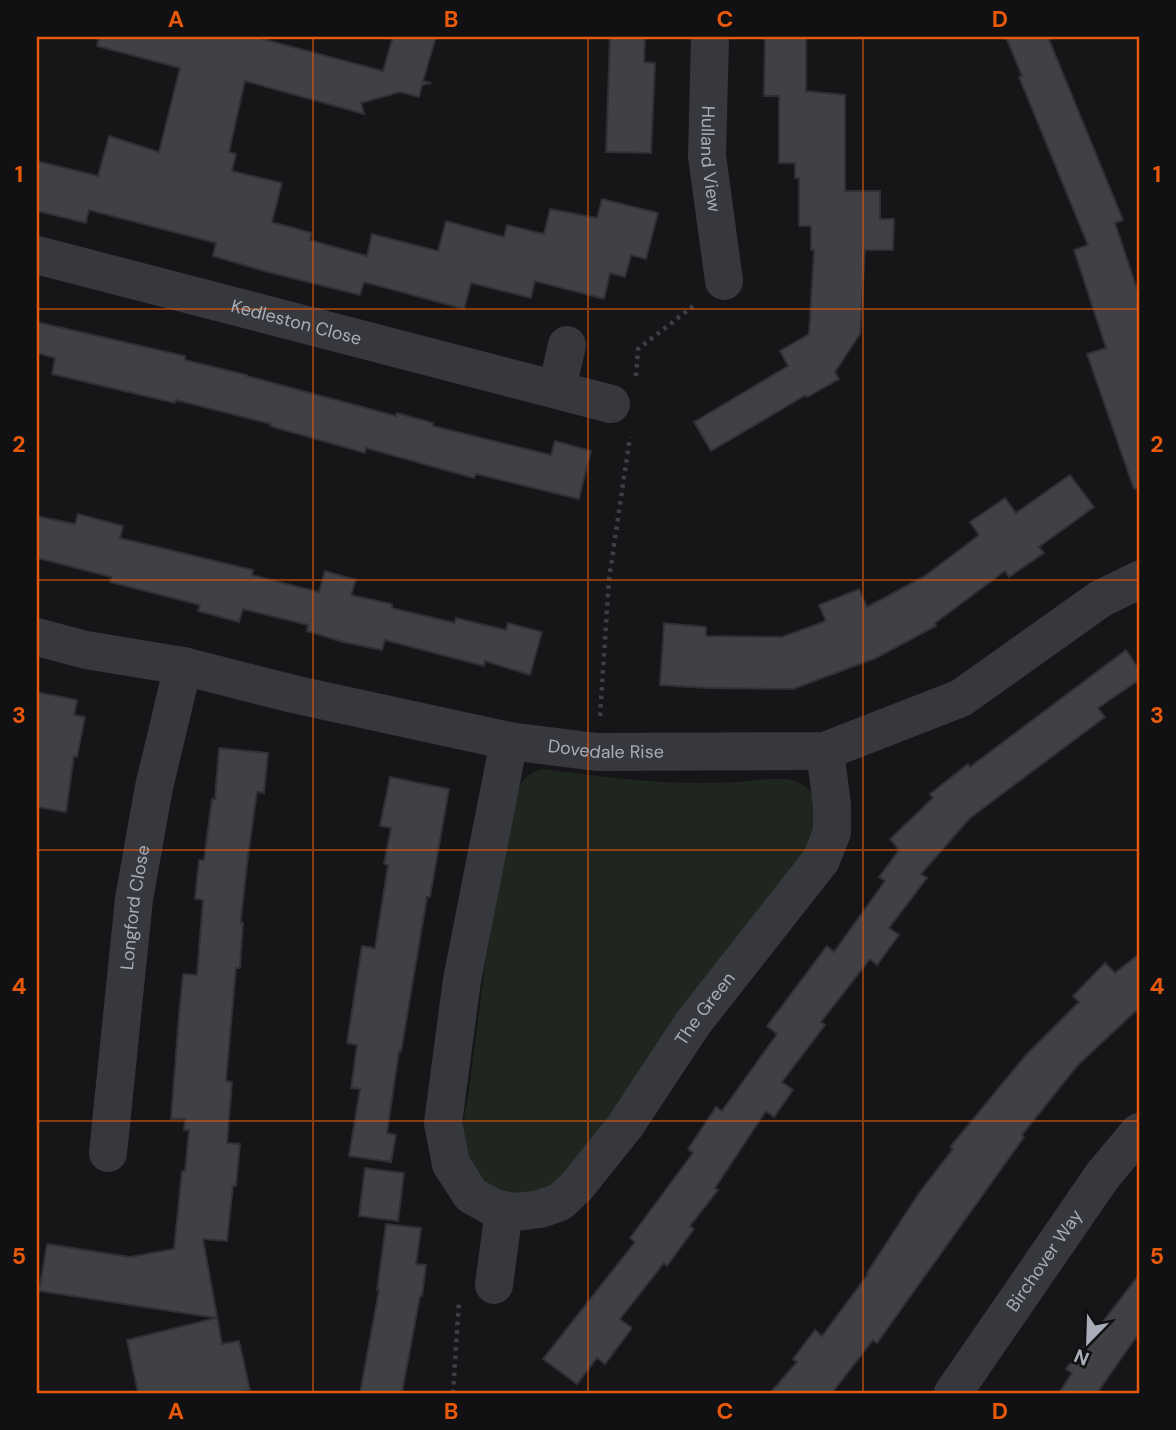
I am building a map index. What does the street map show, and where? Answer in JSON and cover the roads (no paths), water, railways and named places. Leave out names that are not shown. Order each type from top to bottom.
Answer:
[{"type":"street","name":"Hulland View","points":[[710,37],[708,156],[724,281]]},
{"type":"street","name":"Kedleston Close","points":[[37,255],[626,409]]},
{"type":"street","points":[[557,390],[567,345]]},
{"type":"street","name":"Dovedale Rise","points":[[37,637],[86,650],[183,666],[293,694],[509,741],[597,752],[825,751],[961,698],[1100,599],[1139,580]]},
{"type":"street","name":"Longford Close","points":[[108,1153],[134,899],[154,787],[183,666]]},
{"type":"street","name":"The Green","points":[[509,741],[462,980],[443,1123],[452,1164],[471,1195],[496,1209],[517,1212],[540,1209],[560,1202],[577,1186],[625,1126],[693,1023],[821,860],[832,832],[832,805],[825,751]]},
{"type":"street","name":"Birchover Way","points":[[953,1393],[1103,1175],[1139,1132]]},
{"type":"street","points":[[494,1285],[504,1210]]}]
